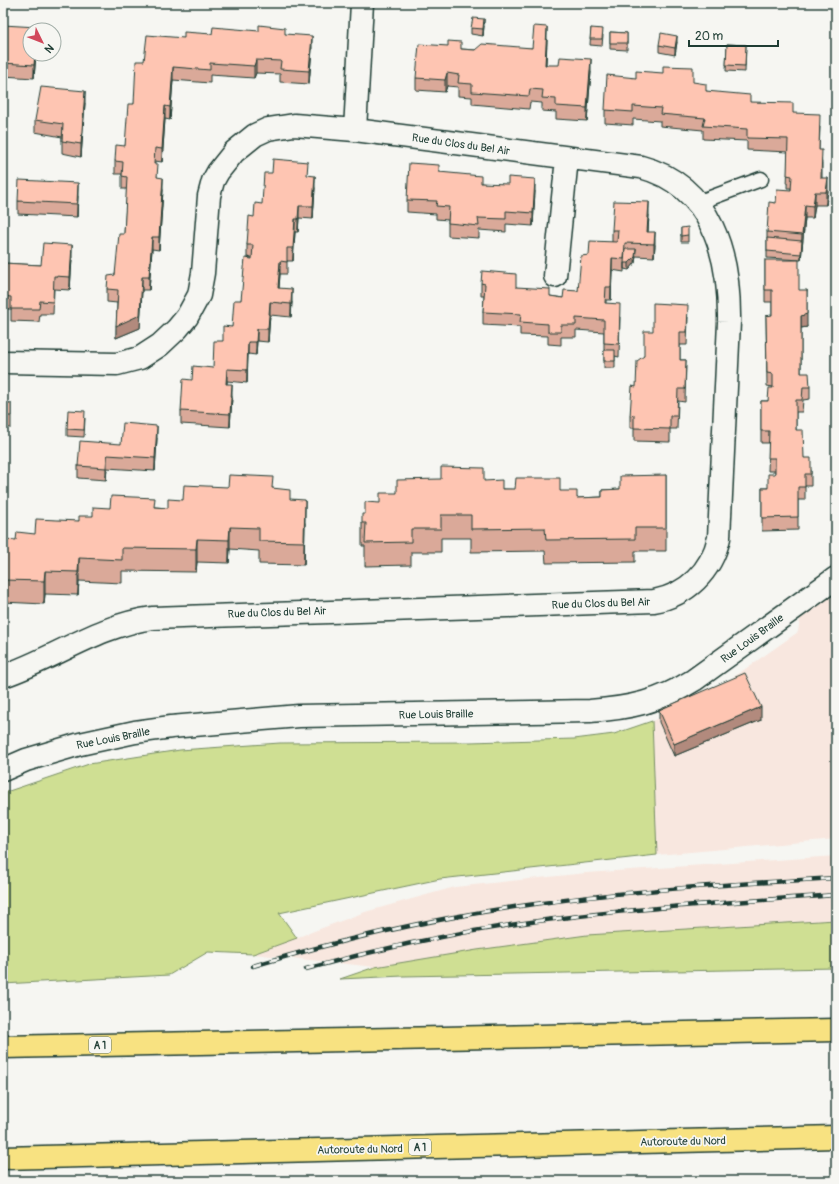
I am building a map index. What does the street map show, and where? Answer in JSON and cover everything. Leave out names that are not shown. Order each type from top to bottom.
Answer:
[{"type":"highway","name":"A 1","points":[[3,1047],[836,1030]]},
{"type":"highway","name":"Autoroute du Nord","points":[[3,1158],[836,1137]]},
{"type":"street","points":[[355,130],[362,3]]},
{"type":"street","name":"Rue du Clos du Bel Air","points":[[3,362],[117,364],[140,358],[151,352],[177,329],[199,296],[203,273],[209,196],[213,181],[226,161],[254,135],[279,126],[294,125],[355,130],[656,171],[678,183],[698,202],[710,223],[720,248],[728,289],[729,316],[719,538],[717,549],[704,572],[686,590],[676,595],[654,601],[153,618],[123,623],[99,632],[33,665],[3,676]]},
{"type":"street","points":[[556,276],[567,158]]},
{"type":"street","name":"Rue Louis Braille","points":[[3,770],[32,758],[80,744],[135,732],[171,727],[299,716],[590,711],[636,706],[676,691],[694,680],[836,578]]},
{"type":"lane","points":[[698,202],[761,179]]},
{"type":"shaded area","points":[[836,591],[836,839],[657,855],[652,721],[711,693],[798,632],[800,619]]},
{"type":"shaded area","points":[[836,856],[836,920],[587,935],[477,950],[375,967],[253,954],[365,912],[455,887],[586,873]]},
{"type":"green space","points":[[652,721],[657,855],[440,879],[279,913],[297,938],[253,954],[208,952],[169,975],[3,984],[3,793],[89,764],[180,750],[280,743],[470,742],[574,739],[614,734]]},
{"type":"green space","points":[[836,920],[836,968],[403,976],[340,979],[375,967],[477,950],[587,935]]},
{"type":"building","points":[[473,18],[484,19],[483,29],[471,28]]},
{"type":"building","points":[[3,25],[22,26],[22,62],[34,62],[34,65],[3,63]]},
{"type":"building","points":[[259,25],[285,28],[285,34],[312,36],[309,71],[280,69],[281,61],[256,60],[254,66],[210,63],[210,70],[173,67],[170,107],[165,106],[162,149],[155,148],[154,164],[158,164],[157,177],[163,178],[159,237],[152,237],[149,277],[142,277],[140,315],[116,326],[118,290],[107,289],[108,276],[115,275],[119,234],[124,234],[127,177],[122,176],[123,162],[115,161],[116,145],[125,146],[128,104],[134,104],[136,61],[144,61],[147,35],[184,38],[184,32],[212,34],[213,27],[259,31]]},
{"type":"building","points":[[534,26],[547,27],[545,65],[559,65],[560,57],[591,59],[587,108],[556,106],[556,99],[542,98],[543,90],[530,89],[529,96],[472,92],[472,84],[458,83],[459,75],[447,73],[445,80],[416,78],[419,44],[448,46],[448,41],[461,42],[461,49],[475,50],[482,44],[532,48]]},
{"type":"building","points":[[591,28],[603,29],[602,39],[590,39]]},
{"type":"building","points":[[610,32],[627,33],[627,43],[610,43]]},
{"type":"building","points":[[661,33],[677,36],[675,48],[659,45]]},
{"type":"building","points":[[727,44],[746,45],[745,66],[726,65]]},
{"type":"building","points":[[663,66],[693,67],[693,82],[706,84],[706,91],[750,95],[750,102],[793,103],[793,113],[820,114],[819,150],[822,150],[821,178],[828,178],[826,192],[815,192],[813,206],[805,205],[802,235],[767,232],[769,202],[776,203],[777,189],[791,190],[792,176],[787,175],[788,139],[747,138],[747,129],[703,126],[705,118],[660,114],[661,108],[633,106],[633,112],[605,110],[607,75],[636,78],[636,71],[663,73]]},
{"type":"building","points":[[41,87],[85,91],[81,144],[62,141],[63,124],[35,120]]},
{"type":"building","points":[[273,159],[308,162],[307,175],[315,176],[313,206],[299,206],[298,219],[295,219],[293,248],[287,248],[287,262],[280,261],[278,288],[292,289],[291,304],[270,302],[268,329],[257,329],[256,342],[248,342],[247,370],[227,369],[226,384],[232,384],[230,414],[181,411],[183,379],[192,380],[193,366],[213,368],[214,341],[223,341],[223,326],[232,327],[234,300],[241,300],[245,258],[252,259],[253,245],[247,245],[249,216],[254,217],[255,203],[262,204],[264,173],[272,173]]},
{"type":"building","points":[[409,163],[439,165],[439,172],[481,176],[481,183],[508,184],[508,177],[535,179],[533,213],[506,211],[506,219],[478,218],[479,226],[448,223],[449,207],[436,206],[437,201],[407,200]]},
{"type":"building","points":[[19,180],[78,183],[77,204],[18,201]]},
{"type":"building","points":[[614,201],[649,202],[647,232],[655,232],[654,244],[625,243],[624,259],[612,258],[611,287],[606,287],[605,303],[620,304],[619,344],[604,343],[604,320],[576,318],[576,325],[561,325],[561,332],[548,332],[548,324],[520,322],[521,314],[483,312],[485,284],[481,283],[482,271],[516,274],[516,287],[550,289],[550,296],[563,298],[564,290],[578,291],[581,256],[589,255],[590,241],[617,242],[618,230],[612,230]]},
{"type":"building","points":[[688,227],[688,235],[681,236],[681,228]]},
{"type":"building","points":[[767,238],[802,241],[801,254],[767,251]]},
{"type":"building","points":[[43,243],[72,245],[70,277],[54,276],[53,302],[40,301],[39,309],[11,309],[11,297],[3,296],[3,263],[41,265]]},
{"type":"building","points":[[625,249],[636,249],[635,257],[629,263],[624,263]]},
{"type":"building","points":[[765,260],[799,260],[799,290],[807,290],[807,314],[801,316],[801,373],[809,373],[810,387],[803,387],[802,400],[796,400],[796,430],[803,430],[804,458],[811,458],[811,474],[805,474],[805,487],[798,487],[798,517],[762,518],[762,488],[768,488],[768,474],[775,474],[775,458],[768,458],[769,431],[761,431],[761,401],[768,401],[769,388],[773,388],[773,374],[767,373],[766,316],[772,315],[772,290],[765,290]]},
{"type":"building","points":[[653,303],[688,305],[687,332],[680,332],[680,360],[686,360],[685,389],[678,389],[677,416],[670,416],[670,429],[634,428],[634,415],[630,416],[632,386],[636,387],[637,361],[644,356],[644,331],[653,331]]},
{"type":"building","points":[[604,350],[615,350],[615,361],[604,361]]},
{"type":"building","points":[[3,403],[11,403],[11,416],[4,416],[3,430]]},
{"type":"building","points":[[68,410],[85,411],[84,430],[67,429]]},
{"type":"building","points":[[123,423],[157,426],[155,458],[107,455],[106,468],[78,466],[80,441],[121,444]]},
{"type":"building","points":[[441,467],[484,468],[484,481],[502,480],[502,489],[515,489],[516,478],[560,478],[560,491],[577,491],[577,498],[602,497],[602,490],[620,489],[620,476],[666,475],[666,528],[635,528],[635,539],[546,540],[545,528],[471,529],[471,515],[441,515],[441,529],[411,529],[411,542],[365,543],[366,523],[362,523],[362,514],[365,514],[365,502],[380,503],[380,493],[397,493],[397,480],[441,479]]},
{"type":"building","points":[[229,475],[273,477],[272,488],[290,490],[290,499],[305,500],[304,542],[259,541],[259,528],[230,527],[229,540],[197,539],[196,549],[122,548],[122,560],[79,558],[78,572],[45,571],[44,581],[3,580],[3,544],[5,539],[16,540],[17,532],[35,534],[36,519],[79,521],[79,516],[93,516],[93,507],[110,508],[111,496],[155,498],[154,507],[168,508],[168,499],[183,500],[184,485],[228,487]]},
{"type":"building","points":[[745,673],[761,707],[674,744],[659,710]]},
{"type":"railway","points":[[253,966],[389,930],[493,910],[643,891],[836,878]]},
{"type":"railway","points":[[306,969],[441,937],[545,920],[611,912],[836,895]]}]
